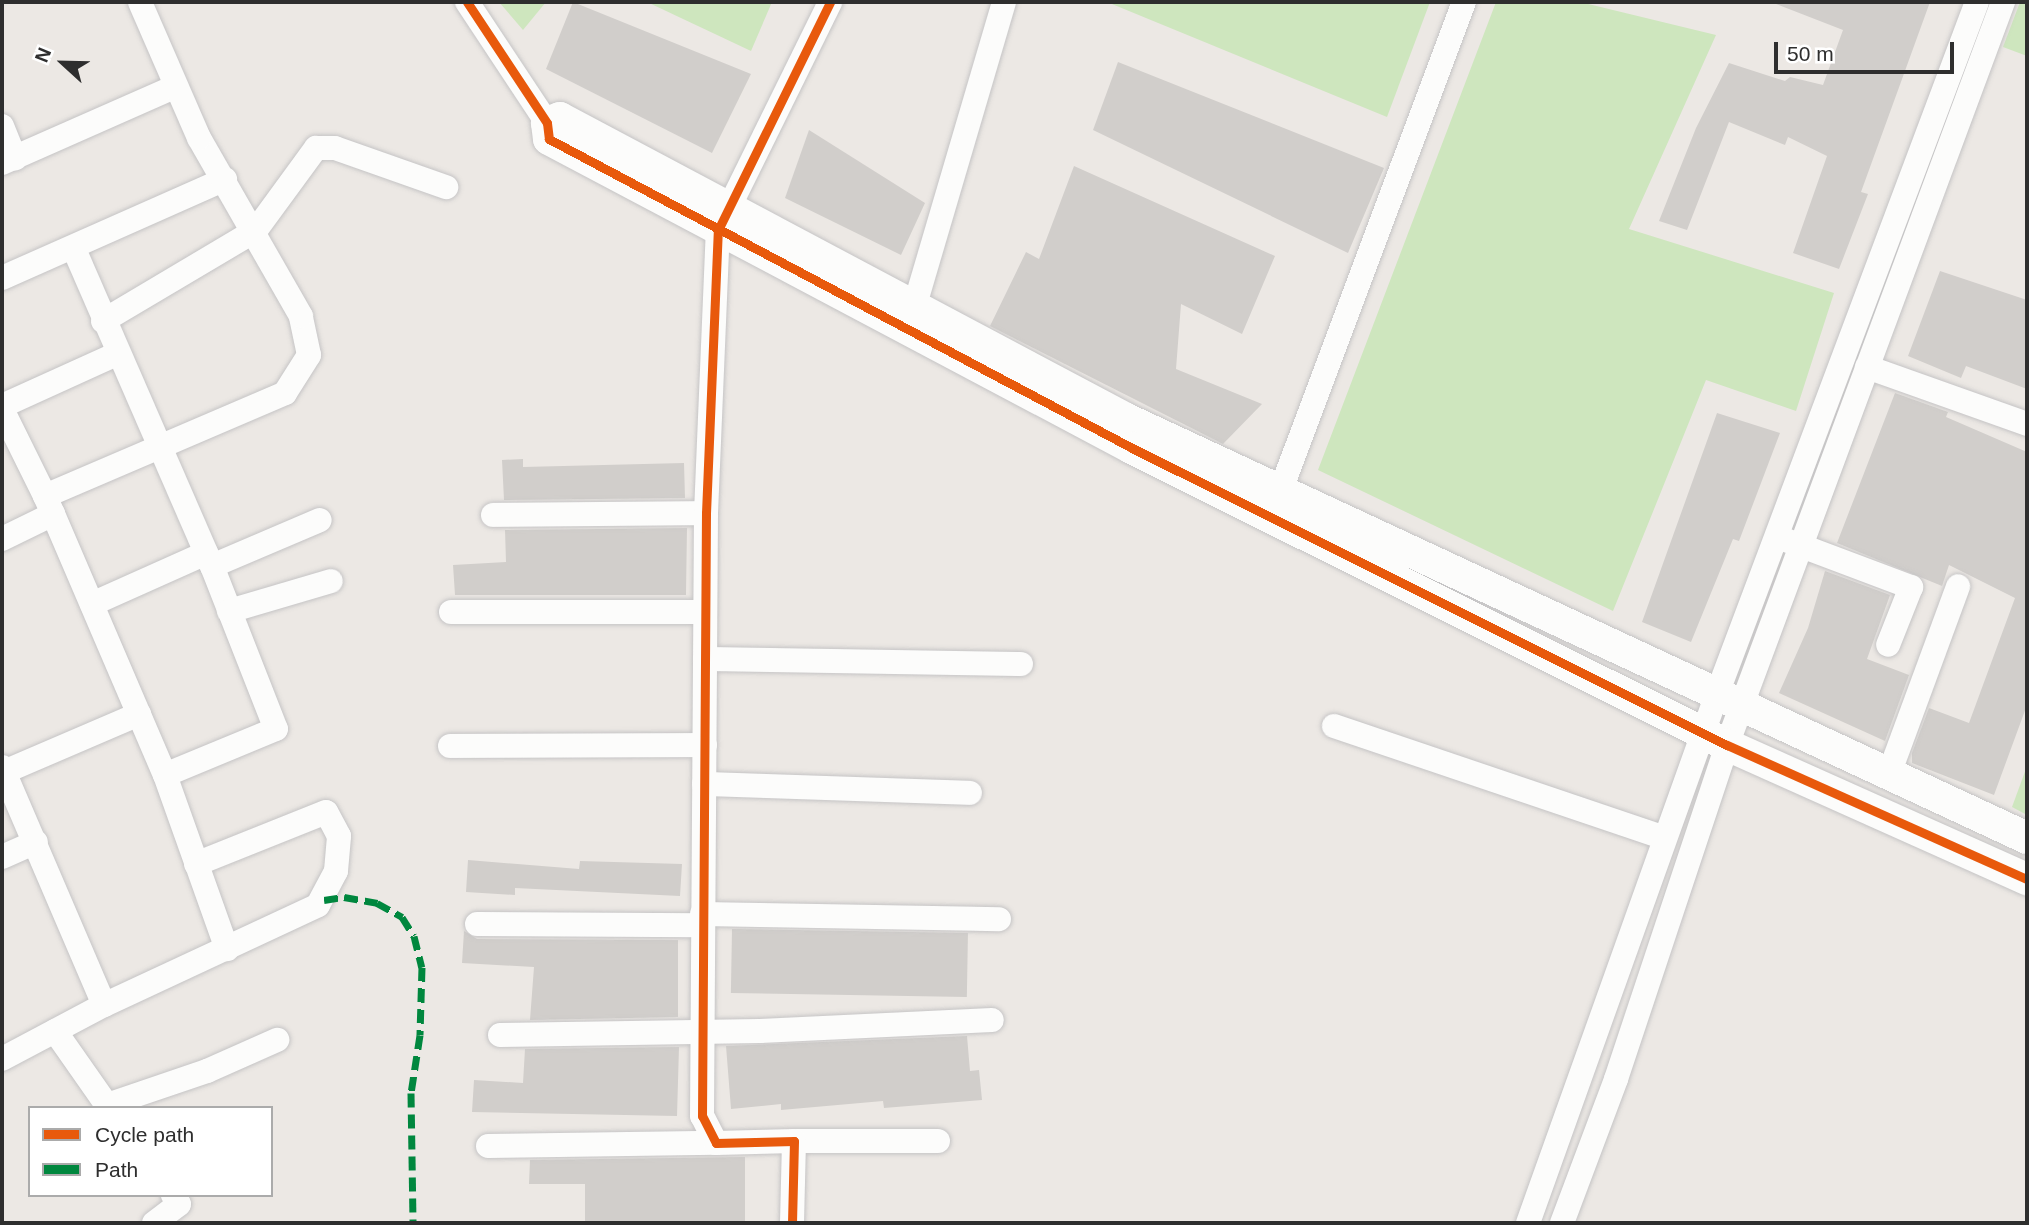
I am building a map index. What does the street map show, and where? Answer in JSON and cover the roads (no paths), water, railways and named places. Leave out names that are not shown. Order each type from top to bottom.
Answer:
[{"type":"street","points":[[2,539],[49,505],[161,447],[285,393],[303,370],[309,340],[301,316],[256,230],[174,87],[140,2]]},
{"type":"street","points":[[467,2],[547,123],[560,118],[722,219],[1715,739],[2027,879]]},
{"type":"street","points":[[716,1143],[704,1128],[702,1116],[702,920],[706,513],[722,219],[830,2]]},
{"type":"street","points":[[914,308],[1004,2]]},
{"type":"street","points":[[1280,492],[1464,2]]},
{"type":"street","points":[[1730,700],[1776,536],[1977,2]]},
{"type":"street","points":[[1562,1223],[1603,1115],[1715,739],[1799,545],[2003,2]]},
{"type":"street","points":[[1964,36],[1987,44]]},
{"type":"street","points":[[2,126],[8,161],[174,87]]},
{"type":"street","points":[[103,321],[256,230],[311,153],[323,146],[446,187]]},
{"type":"street","points":[[2,278],[74,249],[225,179]]},
{"type":"street","points":[[722,219],[914,308],[1050,392],[1280,492],[2027,838]]},
{"type":"street","points":[[74,249],[209,560],[276,729],[165,775]]},
{"type":"street","points":[[1857,320],[1881,329]]},
{"type":"street","points":[[119,353],[2,407],[49,505],[165,775],[227,949]]},
{"type":"street","points":[[1867,366],[2027,424]]},
{"type":"street","points":[[493,515],[706,513]]},
{"type":"street","points":[[92,604],[320,520]]},
{"type":"street","points":[[1776,536],[1911,587],[1888,645]]},
{"type":"street","points":[[229,611],[331,581]]},
{"type":"street","points":[[1889,774],[1958,586]]},
{"type":"street","points":[[451,612],[705,612]]},
{"type":"street","points":[[705,659],[1021,664]]},
{"type":"street","points":[[104,1005],[3,769],[139,714]]},
{"type":"street","points":[[1334,726],[1664,838]]},
{"type":"street","points":[[1528,1223],[1574,1104],[1664,838],[1715,739]]},
{"type":"street","points":[[450,746],[705,745]]},
{"type":"street","points":[[704,784],[970,793]]},
{"type":"street","points":[[2,1059],[104,1005],[227,949],[324,900],[336,871],[336,827],[326,812],[195,864]]},
{"type":"street","points":[[2,857],[36,842]]},
{"type":"street","points":[[477,924],[999,919]]},
{"type":"street","points":[[500,1035],[702,1031],[992,1020]]},
{"type":"street","points":[[55,1031],[108,1106],[207,1071],[277,1040]]},
{"type":"street","points":[[1574,1104],[1603,1115]]},
{"type":"street","points":[[792,1223],[794,1141]]},
{"type":"street","points":[[488,1146],[939,1141]]},
{"type":"street","points":[[1550,1165],[1581,1175]]},
{"type":"street","points":[[154,1223],[179,1204],[174,1197]]}]
